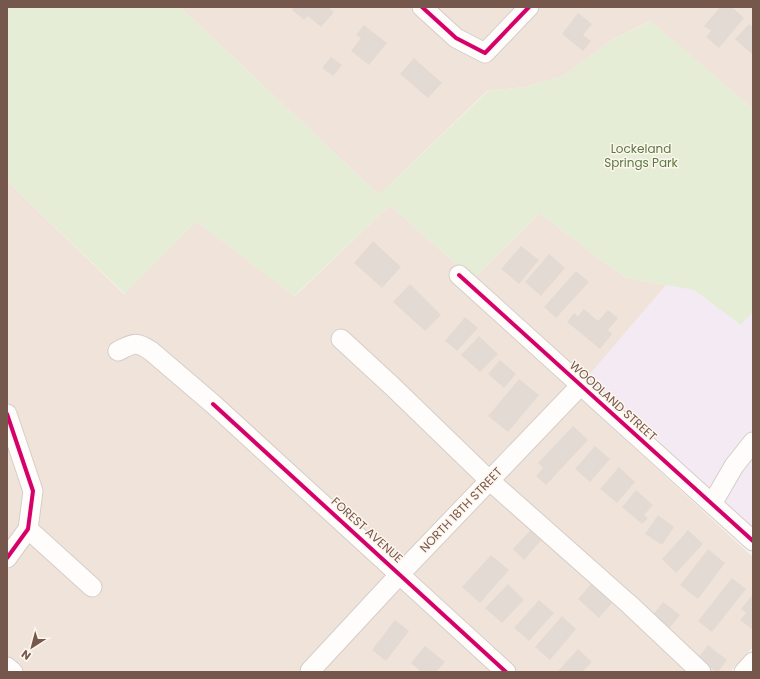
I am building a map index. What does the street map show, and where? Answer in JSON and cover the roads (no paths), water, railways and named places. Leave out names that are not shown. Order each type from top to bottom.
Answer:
[{"type":"street","points":[[422,7],[456,38],[485,53],[529,7]]},
{"type":"street","name":"WOODLAND STREET","points":[[459,275],[753,541]]},
{"type":"street","points":[[341,340],[393,387],[489,480],[630,605],[701,672]]},
{"type":"street","name":"FOREST AVENUE","points":[[118,351],[132,344],[141,344],[151,351],[213,404],[506,672]]},
{"type":"street","name":"NORTH 18TH STREET","points":[[310,671],[489,480],[580,386]]},
{"type":"street","points":[[7,414],[33,491],[28,529],[7,558]]},
{"type":"street","points":[[712,504],[734,466],[747,459],[753,442]]},
{"type":"street","points":[[28,529],[92,587]]},
{"type":"street","points":[[744,672],[753,662]]},
{"type":"street","points":[[7,667],[13,672]]},
{"type":"park label","name":"Lockeland Springs Park","points":[[641,156]]}]
